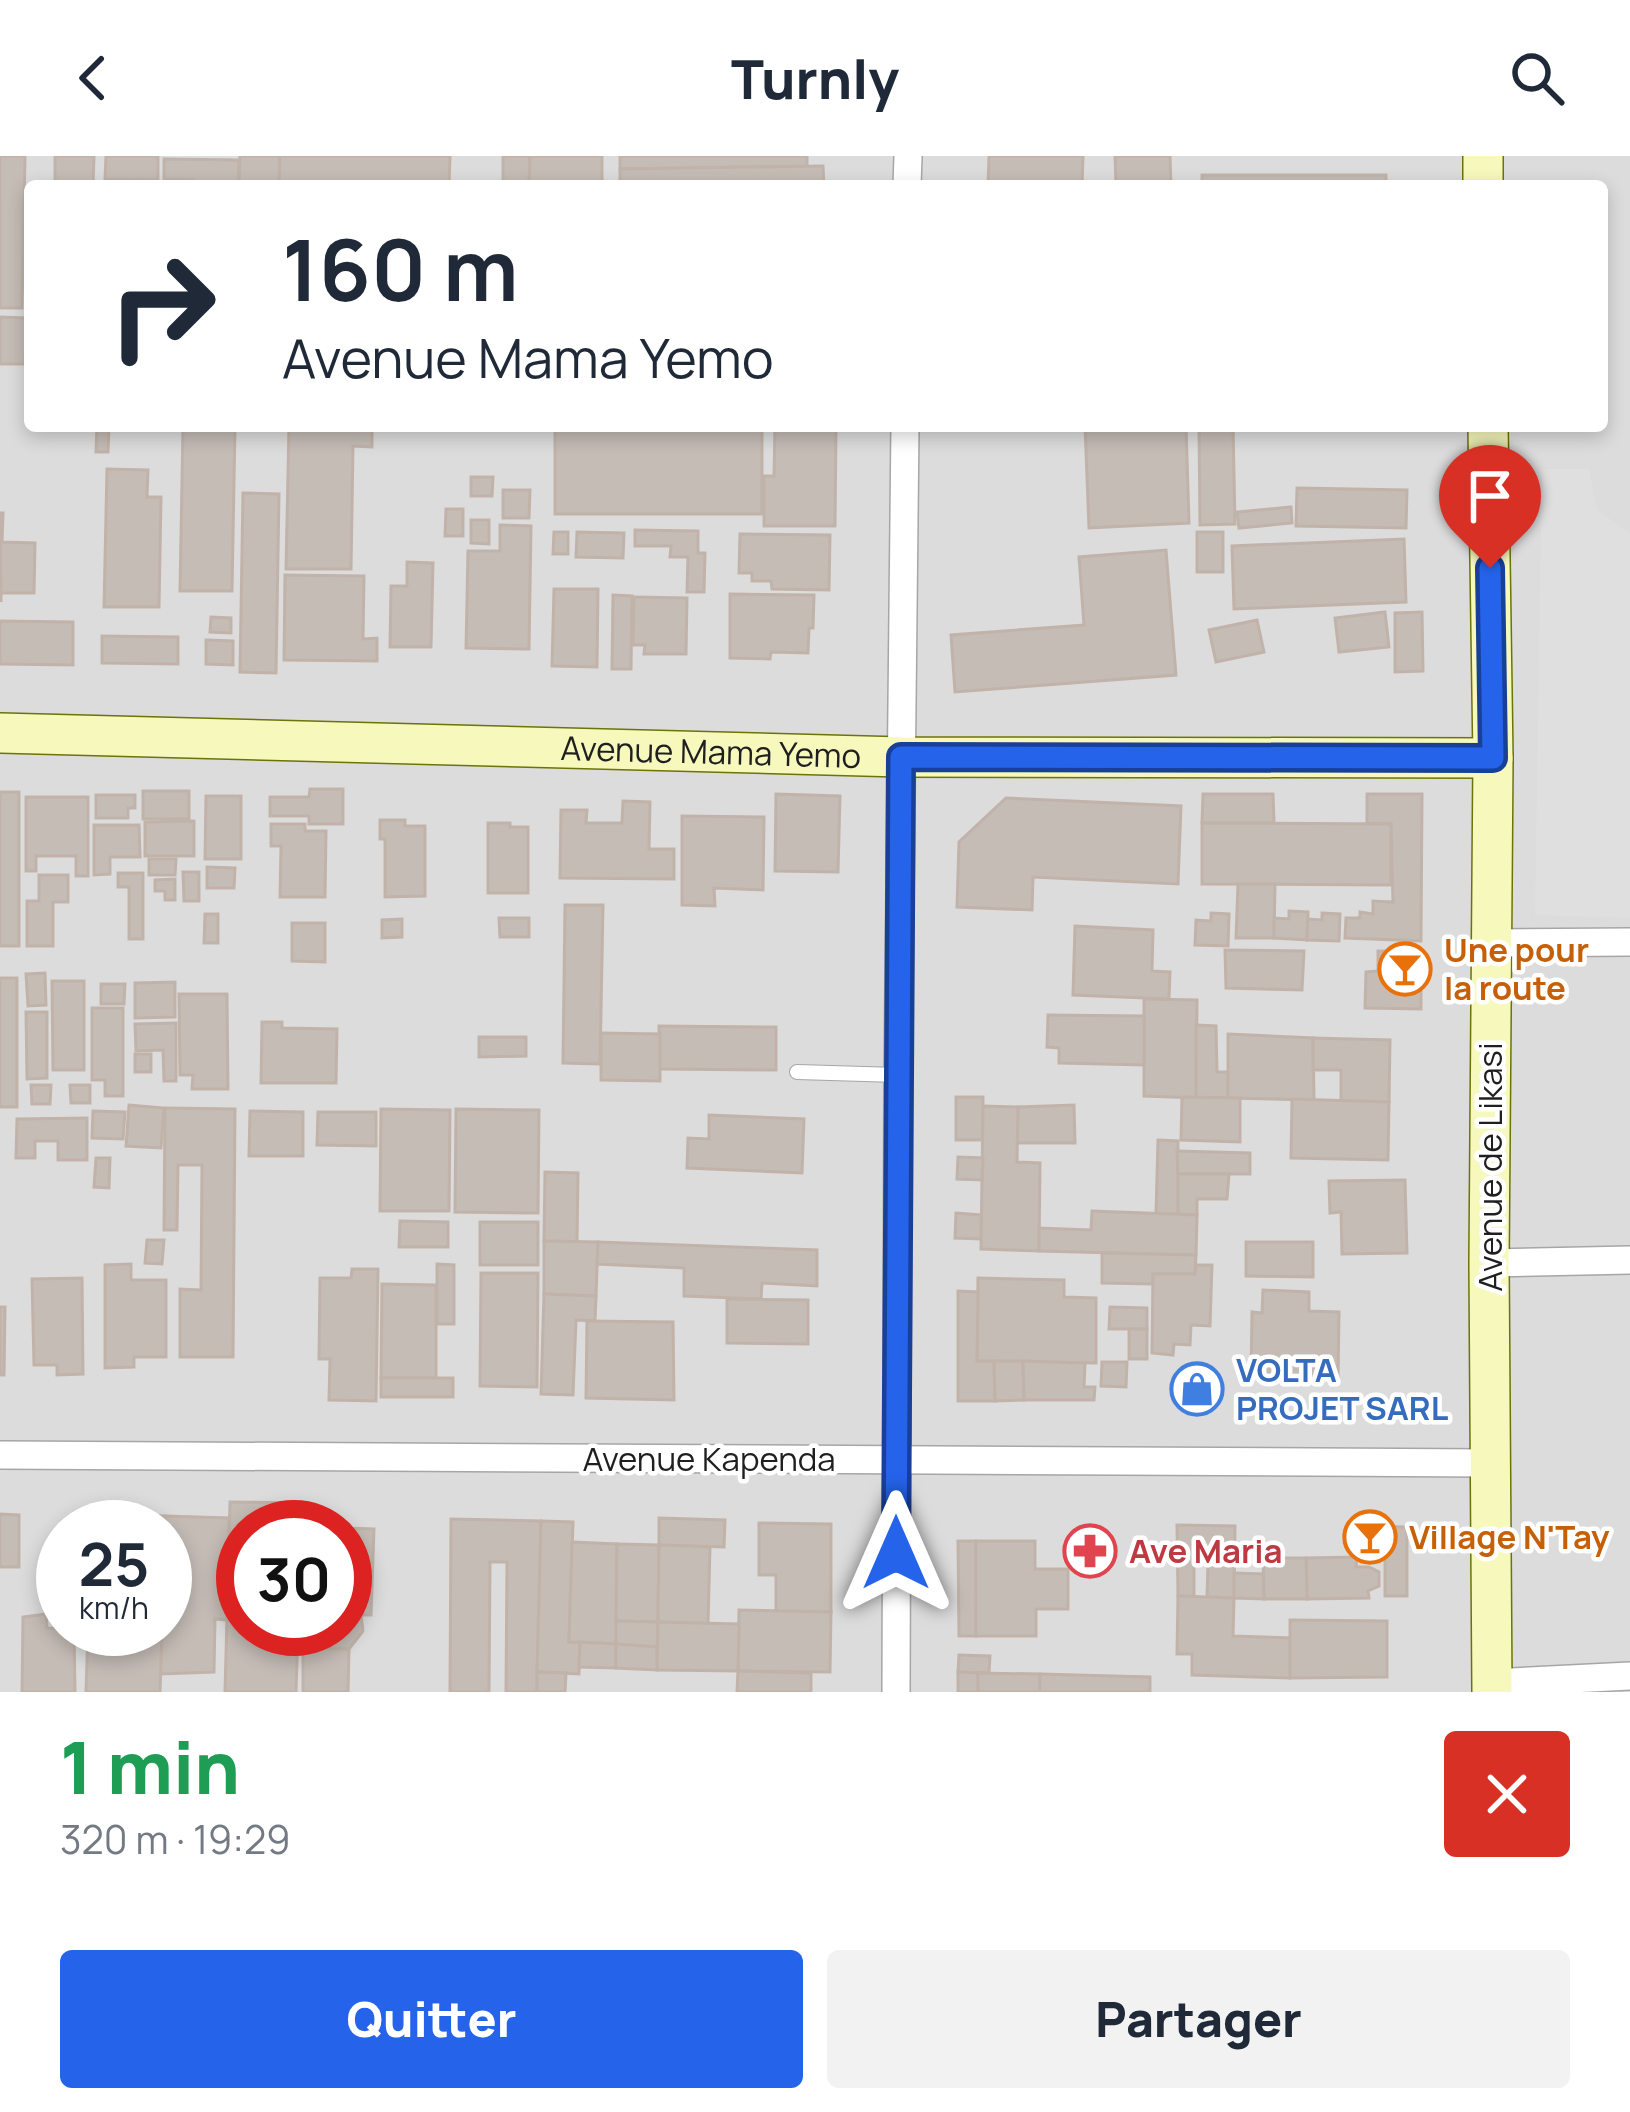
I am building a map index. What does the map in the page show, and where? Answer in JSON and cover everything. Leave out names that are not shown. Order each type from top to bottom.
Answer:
[{"type":"main road","name":"Avenue de Likasi","points":[[1487,432],[1493,758],[1492,1687]]},
{"type":"main road","name":"Avenue Mama Yemo","points":[[0,733],[901,757],[1493,758]]},
{"type":"street","points":[[896,1692],[904,432]]},
{"type":"street","points":[[1491,943],[1630,942]]},
{"type":"street","points":[[1489,1263],[1630,1260]]},
{"type":"street","name":"Avenue Kapenda","points":[[0,1455],[1489,1463]]},
{"type":"street","points":[[1492,1687],[1630,1676]]},
{"type":"lane","points":[[797,1072],[898,1075]]},
{"type":"shaded area","points":[[0,156],[1630,156],[1630,1692],[0,1692]]},
{"type":"shaded area","points":[[1542,469],[1589,469],[1597,510],[1630,533],[1630,918],[1535,915]]},
{"type":"building","points":[[0,156],[25,156],[22,308],[0,308]]},
{"type":"building","points":[[55,156],[94,156],[93,180],[55,180]]},
{"type":"building","points":[[106,156],[158,156],[158,180],[105,179]]},
{"type":"building","points":[[240,156],[280,156],[279,180],[239,180]]},
{"type":"building","points":[[280,156],[450,156],[449,180],[279,180]]},
{"type":"building","points":[[503,156],[530,156],[529,180],[503,180]]},
{"type":"building","points":[[530,156],[602,156],[602,180],[529,180]]},
{"type":"building","points":[[620,156],[807,156],[807,166],[620,169]]},
{"type":"building","points":[[989,156],[1083,156],[1082,180],[988,180]]},
{"type":"building","points":[[1115,156],[1170,156],[1171,180],[1116,180]]},
{"type":"building","points":[[164,159],[239,160],[238,180],[164,179]]},
{"type":"building","points":[[823,166],[824,180],[620,180],[620,169]]},
{"type":"building","points":[[1202,175],[1386,175],[1386,180],[1202,180]]},
{"type":"building","points":[[0,317],[24,318],[24,364],[0,364]]},
{"type":"building","points":[[97,432],[109,432],[108,452],[96,452]]},
{"type":"building","points":[[183,432],[235,432],[232,591],[180,591]]},
{"type":"building","points":[[289,432],[372,432],[372,447],[353,446],[351,569],[286,569]]},
{"type":"building","points":[[555,432],[762,432],[762,514],[555,514]]},
{"type":"building","points":[[775,432],[836,432],[835,526],[764,526],[764,476],[774,476]]},
{"type":"building","points":[[1085,432],[1186,432],[1189,523],[1089,528]]},
{"type":"building","points":[[1199,432],[1233,432],[1235,524],[1200,525]]},
{"type":"building","points":[[107,469],[148,470],[147,497],[161,497],[159,607],[104,607]]},
{"type":"building","points":[[471,477],[493,477],[492,496],[471,496]]},
{"type":"building","points":[[1297,488],[1407,490],[1406,528],[1296,526]]},
{"type":"building","points":[[503,490],[530,490],[529,518],[503,518]]},
{"type":"building","points":[[243,493],[279,494],[276,673],[240,672]]},
{"type":"building","points":[[1291,507],[1292,523],[1239,528],[1237,512]]},
{"type":"building","points":[[446,509],[463,509],[463,536],[445,536]]},
{"type":"building","points":[[0,513],[2,542],[35,543],[34,593],[1,593],[1,602]]},
{"type":"building","points":[[471,520],[489,520],[489,544],[471,543]]},
{"type":"building","points":[[500,525],[531,526],[529,649],[466,648],[468,551],[500,551]]},
{"type":"building","points":[[635,530],[698,531],[698,553],[705,553],[704,592],[687,592],[688,557],[670,557],[671,546],[635,546]]},
{"type":"building","points":[[554,532],[568,532],[568,554],[553,554]]},
{"type":"building","points":[[577,532],[624,533],[623,558],[576,557]]},
{"type":"building","points":[[1197,532],[1223,532],[1223,572],[1197,572]]},
{"type":"building","points":[[740,534],[830,535],[829,590],[772,589],[771,581],[752,581],[752,573],[739,573]]},
{"type":"building","points":[[1404,539],[1406,602],[1234,609],[1232,546]]},
{"type":"building","points":[[1166,550],[1176,675],[955,692],[951,635],[1084,625],[1079,557]]},
{"type":"building","points":[[407,562],[433,563],[431,647],[390,647],[391,586],[407,586]]},
{"type":"building","points":[[285,575],[364,576],[363,639],[377,638],[377,661],[284,660]]},
{"type":"building","points":[[554,589],[598,589],[597,667],[552,666]]},
{"type":"building","points":[[730,594],[814,595],[808,653],[730,658]]},
{"type":"building","points":[[613,595],[632,596],[631,669],[612,669]]},
{"type":"building","points":[[634,597],[687,598],[686,654],[644,654],[645,645],[633,645]]},
{"type":"building","points":[[1385,612],[1389,647],[1339,652],[1335,618]]},
{"type":"building","points":[[1422,612],[1423,671],[1395,672],[1395,613]]},
{"type":"building","points":[[211,617],[231,618],[231,633],[210,632]]},
{"type":"building","points":[[1257,620],[1264,652],[1216,662],[1209,630]]},
{"type":"building","points":[[0,621],[73,622],[73,665],[0,664]]},
{"type":"building","points":[[102,636],[178,637],[178,664],[102,663]]},
{"type":"building","points":[[206,640],[233,641],[233,665],[206,664]]},
{"type":"building","points":[[310,789],[343,789],[343,824],[309,824],[309,816],[270,816],[270,797],[309,797]]},
{"type":"building","points":[[143,791],[189,791],[189,819],[143,819]]},
{"type":"building","points":[[0,792],[19,792],[19,946],[0,946]]},
{"type":"building","points":[[776,794],[840,796],[838,872],[775,871]]},
{"type":"building","points":[[1203,794],[1273,794],[1274,823],[1202,823]]},
{"type":"building","points":[[1367,794],[1422,794],[1421,941],[1345,938],[1346,918],[1360,918],[1360,912],[1373,914],[1373,901],[1393,902],[1391,824],[1367,823]]},
{"type":"building","points":[[96,795],[135,795],[135,808],[128,808],[128,818],[96,818]]},
{"type":"building","points":[[206,796],[241,796],[241,859],[205,859]]},
{"type":"building","points":[[26,797],[88,797],[88,876],[76,876],[76,856],[36,856],[36,871],[26,871]]},
{"type":"building","points":[[1006,798],[1181,806],[1178,884],[1033,877],[1032,910],[957,907],[959,842]]},
{"type":"building","points":[[623,801],[650,802],[649,849],[674,849],[674,879],[560,878],[561,810],[587,810],[586,823],[622,823]]},
{"type":"building","points":[[682,816],[764,817],[763,890],[714,888],[715,906],[682,905]]},
{"type":"building","points":[[380,820],[425,826],[425,896],[385,897],[385,839],[380,839]]},
{"type":"building","points":[[194,821],[194,856],[145,856],[145,822]]},
{"type":"building","points":[[488,823],[528,827],[528,893],[488,893]]},
{"type":"building","points":[[1202,823],[1391,824],[1391,885],[1202,884]]},
{"type":"building","points":[[271,824],[305,824],[305,831],[326,831],[325,897],[280,897],[281,846],[271,846]]},
{"type":"building","points":[[94,825],[139,825],[140,857],[110,857],[110,874],[94,875]]},
{"type":"building","points":[[149,859],[176,859],[175,875],[149,875]]},
{"type":"building","points":[[207,867],[235,868],[234,888],[207,888]]},
{"type":"building","points":[[183,872],[199,872],[199,901],[184,901]]},
{"type":"building","points":[[118,873],[143,873],[143,939],[129,939],[129,887],[118,887]]},
{"type":"building","points":[[39,875],[68,875],[68,902],[53,902],[53,946],[27,946],[27,901],[39,901]]},
{"type":"building","points":[[175,879],[175,900],[165,900],[165,891],[155,891],[155,880]]},
{"type":"building","points":[[1238,884],[1275,884],[1274,938],[1236,938]]},
{"type":"building","points":[[565,905],[603,905],[600,1064],[563,1063]]},
{"type":"building","points":[[1289,911],[1308,912],[1307,940],[1274,938],[1274,918],[1289,919]]},
{"type":"building","points":[[1211,913],[1229,914],[1228,946],[1195,945],[1196,920],[1211,921]]},
{"type":"building","points":[[1322,913],[1340,914],[1339,941],[1307,940],[1308,919],[1322,920]]},
{"type":"building","points":[[205,914],[218,914],[218,943],[204,943]]},
{"type":"building","points":[[499,918],[529,918],[529,937],[500,937]]},
{"type":"building","points":[[402,919],[402,937],[382,938],[382,920]]},
{"type":"building","points":[[292,923],[325,923],[325,962],[292,961]]},
{"type":"building","points":[[1075,926],[1153,930],[1152,971],[1170,972],[1169,999],[1073,995]]},
{"type":"building","points":[[1225,950],[1304,951],[1302,990],[1226,988]]},
{"type":"building","points":[[1378,951],[1421,952],[1421,1009],[1365,1008],[1366,972],[1378,971]]},
{"type":"building","points":[[45,973],[46,1005],[28,1006],[26,974]]},
{"type":"building","points":[[0,978],[17,978],[17,1107],[0,1107]]},
{"type":"building","points":[[52,981],[84,981],[84,1070],[53,1070]]},
{"type":"building","points":[[175,982],[175,1017],[135,1018],[135,983]]},
{"type":"building","points":[[101,984],[125,984],[124,1004],[101,1004]]},
{"type":"building","points":[[179,994],[227,994],[228,1089],[192,1089],[193,1075],[180,1075]]},
{"type":"building","points":[[1144,999],[1197,1000],[1196,1098],[1144,1096]]},
{"type":"building","points":[[92,1008],[123,1008],[123,1096],[105,1096],[105,1080],[92,1080]]},
{"type":"building","points":[[26,1012],[47,1012],[47,1078],[27,1079]]},
{"type":"building","points":[[1048,1015],[1144,1016],[1144,1065],[1059,1063],[1059,1048],[1047,1047]]},
{"type":"building","points":[[262,1022],[282,1022],[282,1028],[337,1029],[336,1083],[261,1083]]},
{"type":"building","points":[[176,1023],[176,1081],[164,1081],[163,1050],[136,1051],[135,1024]]},
{"type":"building","points":[[1196,1025],[1216,1026],[1217,1072],[1228,1072],[1228,1098],[1196,1098]]},
{"type":"building","points":[[659,1026],[776,1027],[776,1070],[659,1069]]},
{"type":"building","points":[[601,1033],[660,1034],[660,1081],[601,1080]]},
{"type":"building","points":[[1228,1034],[1313,1038],[1314,1100],[1228,1098]]},
{"type":"building","points":[[479,1037],[526,1037],[526,1056],[479,1057]]},
{"type":"building","points":[[1313,1038],[1390,1040],[1389,1102],[1341,1101],[1341,1070],[1313,1070]]},
{"type":"building","points":[[135,1054],[151,1054],[151,1072],[135,1072]]},
{"type":"building","points":[[31,1085],[51,1085],[50,1104],[32,1104]]},
{"type":"building","points":[[70,1085],[90,1085],[90,1103],[71,1103]]},
{"type":"building","points":[[956,1097],[983,1097],[983,1140],[956,1140]]},
{"type":"building","points":[[1182,1097],[1240,1098],[1240,1142],[1181,1140]]},
{"type":"building","points":[[1292,1099],[1389,1102],[1388,1160],[1291,1158]]},
{"type":"building","points":[[129,1105],[164,1108],[161,1148],[126,1146]]},
{"type":"building","points":[[1074,1105],[1075,1143],[1017,1143],[1018,1107]]},
{"type":"building","points":[[983,1106],[1018,1107],[1017,1162],[1040,1163],[1039,1251],[981,1249]]},
{"type":"building","points":[[165,1108],[235,1109],[233,1357],[180,1357],[180,1289],[201,1290],[202,1165],[178,1165],[177,1230],[164,1230]]},
{"type":"building","points":[[381,1109],[450,1110],[449,1211],[380,1211]]},
{"type":"building","points":[[456,1109],[539,1110],[538,1213],[455,1212]]},
{"type":"building","points":[[93,1111],[125,1112],[123,1139],[92,1138]]},
{"type":"building","points":[[250,1111],[303,1112],[303,1156],[249,1156]]},
{"type":"building","points":[[318,1112],[376,1112],[376,1146],[317,1145]]},
{"type":"building","points":[[709,1115],[804,1119],[802,1173],[687,1168],[688,1138],[709,1139]]},
{"type":"building","points":[[87,1118],[87,1160],[58,1160],[58,1141],[35,1141],[35,1158],[16,1158],[17,1119]]},
{"type":"building","points":[[1158,1140],[1178,1141],[1178,1214],[1156,1214]]},
{"type":"building","points":[[1177,1151],[1250,1153],[1250,1174],[1178,1174]]},
{"type":"building","points":[[958,1157],[983,1158],[982,1180],[957,1179]]},
{"type":"building","points":[[96,1158],[110,1158],[109,1188],[94,1187]]},
{"type":"building","points":[[545,1172],[578,1173],[577,1242],[544,1241]]},
{"type":"building","points":[[1178,1174],[1229,1174],[1227,1199],[1197,1199],[1197,1215],[1178,1214]]},
{"type":"building","points":[[1405,1180],[1407,1253],[1342,1254],[1341,1212],[1330,1213],[1329,1181]]},
{"type":"building","points":[[1092,1211],[1197,1215],[1196,1255],[1039,1251],[1039,1228],[1091,1230]]},
{"type":"building","points":[[956,1213],[981,1215],[981,1239],[955,1238]]},
{"type":"building","points":[[400,1221],[448,1222],[448,1247],[399,1247]]},
{"type":"building","points":[[480,1222],[538,1222],[538,1265],[480,1265]]},
{"type":"building","points":[[147,1240],[164,1240],[162,1264],[145,1263]]},
{"type":"building","points":[[544,1241],[598,1242],[596,1296],[544,1294]]},
{"type":"building","points":[[598,1242],[817,1250],[817,1286],[762,1283],[761,1299],[684,1296],[684,1268],[597,1264]]},
{"type":"building","points":[[1246,1242],[1313,1242],[1313,1277],[1246,1276]]},
{"type":"building","points":[[1102,1253],[1196,1255],[1195,1274],[1153,1274],[1153,1284],[1102,1283]]},
{"type":"building","points":[[131,1264],[131,1280],[166,1280],[166,1357],[134,1357],[134,1367],[105,1368],[105,1265]]},
{"type":"building","points":[[437,1264],[454,1265],[454,1324],[437,1324]]},
{"type":"building","points":[[1196,1265],[1212,1265],[1210,1326],[1191,1325],[1190,1345],[1174,1344],[1173,1355],[1152,1353],[1153,1274],[1195,1274]]},
{"type":"building","points":[[352,1269],[378,1269],[376,1401],[329,1400],[330,1359],[319,1359],[320,1278],[351,1278]]},
{"type":"building","points":[[481,1273],[538,1273],[537,1387],[480,1386]]},
{"type":"building","points":[[82,1278],[83,1374],[57,1375],[57,1365],[34,1365],[32,1279]]},
{"type":"building","points":[[978,1278],[1064,1280],[1064,1297],[1096,1298],[1096,1363],[977,1361]]},
{"type":"building","points":[[382,1284],[436,1285],[436,1378],[381,1378]]},
{"type":"building","points":[[1263,1290],[1309,1292],[1309,1311],[1339,1312],[1338,1379],[1251,1376],[1252,1312],[1262,1313]]},
{"type":"building","points":[[958,1291],[978,1292],[977,1361],[994,1361],[995,1401],[958,1401]]},
{"type":"building","points":[[544,1294],[596,1296],[595,1321],[576,1320],[573,1395],[541,1394]]},
{"type":"building","points":[[727,1299],[808,1300],[808,1344],[727,1343]]},
{"type":"building","points":[[0,1307],[5,1307],[4,1375],[0,1375]]},
{"type":"building","points":[[1110,1307],[1147,1308],[1147,1329],[1109,1329]]},
{"type":"building","points":[[587,1321],[673,1322],[674,1400],[586,1398]]},
{"type":"building","points":[[1129,1329],[1147,1329],[1147,1359],[1129,1359]]},
{"type":"building","points":[[994,1361],[1023,1361],[1024,1400],[995,1401]]},
{"type":"building","points":[[1023,1361],[1085,1363],[1084,1387],[1095,1387],[1094,1400],[1024,1400]]},
{"type":"building","points":[[1102,1362],[1127,1362],[1126,1387],[1101,1386]]},
{"type":"building","points":[[381,1378],[453,1378],[453,1397],[381,1397]]},
{"type":"building","points":[[0,1514],[19,1515],[19,1567],[0,1567]]},
{"type":"building","points":[[192,1517],[216,1518],[214,1672],[160,1674],[161,1656],[192,1656]]},
{"type":"building","points":[[659,1518],[725,1520],[724,1547],[659,1545]]},
{"type":"building","points":[[451,1519],[541,1521],[537,1692],[506,1692],[507,1562],[490,1562],[489,1692],[450,1692]]},
{"type":"building","points":[[541,1521],[573,1522],[569,1642],[580,1642],[579,1674],[537,1672]]},
{"type":"building","points":[[759,1523],[831,1524],[831,1612],[776,1611],[776,1575],[759,1575]]},
{"type":"building","points":[[1177,1525],[1235,1526],[1234,1598],[1207,1597],[1208,1563],[1194,1563],[1194,1597],[1178,1596]]},
{"type":"building","points":[[1357,1526],[1407,1527],[1407,1596],[1385,1596],[1385,1548],[1356,1547]]},
{"type":"building","points":[[958,1541],[976,1541],[976,1636],[959,1636]]},
{"type":"building","points":[[976,1541],[1035,1541],[1035,1569],[1068,1569],[1068,1609],[1036,1609],[1036,1636],[976,1636]]},
{"type":"building","points":[[572,1542],[617,1544],[616,1644],[569,1642]]},
{"type":"building","points":[[617,1544],[659,1545],[658,1622],[616,1621]]},
{"type":"building","points":[[659,1545],[710,1547],[708,1624],[658,1622]]},
{"type":"building","points":[[1357,1557],[1356,1567],[1379,1572],[1379,1586],[1368,1591],[1369,1598],[1307,1599],[1306,1558]]},
{"type":"building","points":[[1263,1558],[1306,1558],[1307,1599],[1264,1599]]},
{"type":"building","points":[[1234,1573],[1263,1574],[1264,1599],[1234,1598]]},
{"type":"building","points":[[1178,1596],[1234,1598],[1233,1636],[1291,1638],[1290,1678],[1192,1675],[1192,1654],[1177,1654]]},
{"type":"building","points":[[739,1610],[831,1612],[830,1672],[738,1671]]},
{"type":"building","points":[[36,1615],[36,1656],[74,1656],[75,1692],[22,1692],[23,1617]]},
{"type":"building","points":[[1290,1620],[1387,1621],[1387,1677],[1290,1678]]},
{"type":"building","points":[[616,1621],[658,1622],[657,1647],[616,1644]]},
{"type":"building","points":[[658,1622],[739,1624],[738,1671],[657,1670]]},
{"type":"building","points":[[580,1642],[616,1644],[616,1668],[579,1667]]},
{"type":"building","points":[[616,1644],[657,1647],[657,1670],[616,1668]]},
{"type":"building","points":[[959,1655],[990,1656],[989,1673],[958,1672]]},
{"type":"building","points":[[87,1656],[161,1656],[160,1692],[86,1692]]},
{"type":"building","points":[[226,1656],[297,1656],[296,1692],[225,1692]]},
{"type":"building","points":[[303,1656],[349,1656],[348,1692],[303,1692]]},
{"type":"building","points":[[738,1671],[811,1673],[811,1692],[737,1692]]},
{"type":"building","points":[[537,1672],[566,1673],[565,1692],[537,1692]]},
{"type":"building","points":[[958,1672],[978,1673],[978,1692],[958,1692]]},
{"type":"building","points":[[978,1673],[1040,1674],[1040,1692],[978,1692]]},
{"type":"building","points":[[1040,1674],[1150,1677],[1150,1692],[1040,1692]]},
{"type":"place","name":"Une pour la route","points":[[1405,969]]},
{"type":"place","name":"VOLTA PROJET SARL","points":[[1197,1389]]},
{"type":"place","name":"Village N'Tay","points":[[1370,1537]]},
{"type":"place","name":"Ave Maria","points":[[1090,1551]]},
{"type":"route","points":[[896,1553],[901,757],[1493,758],[1490,568]]}]
